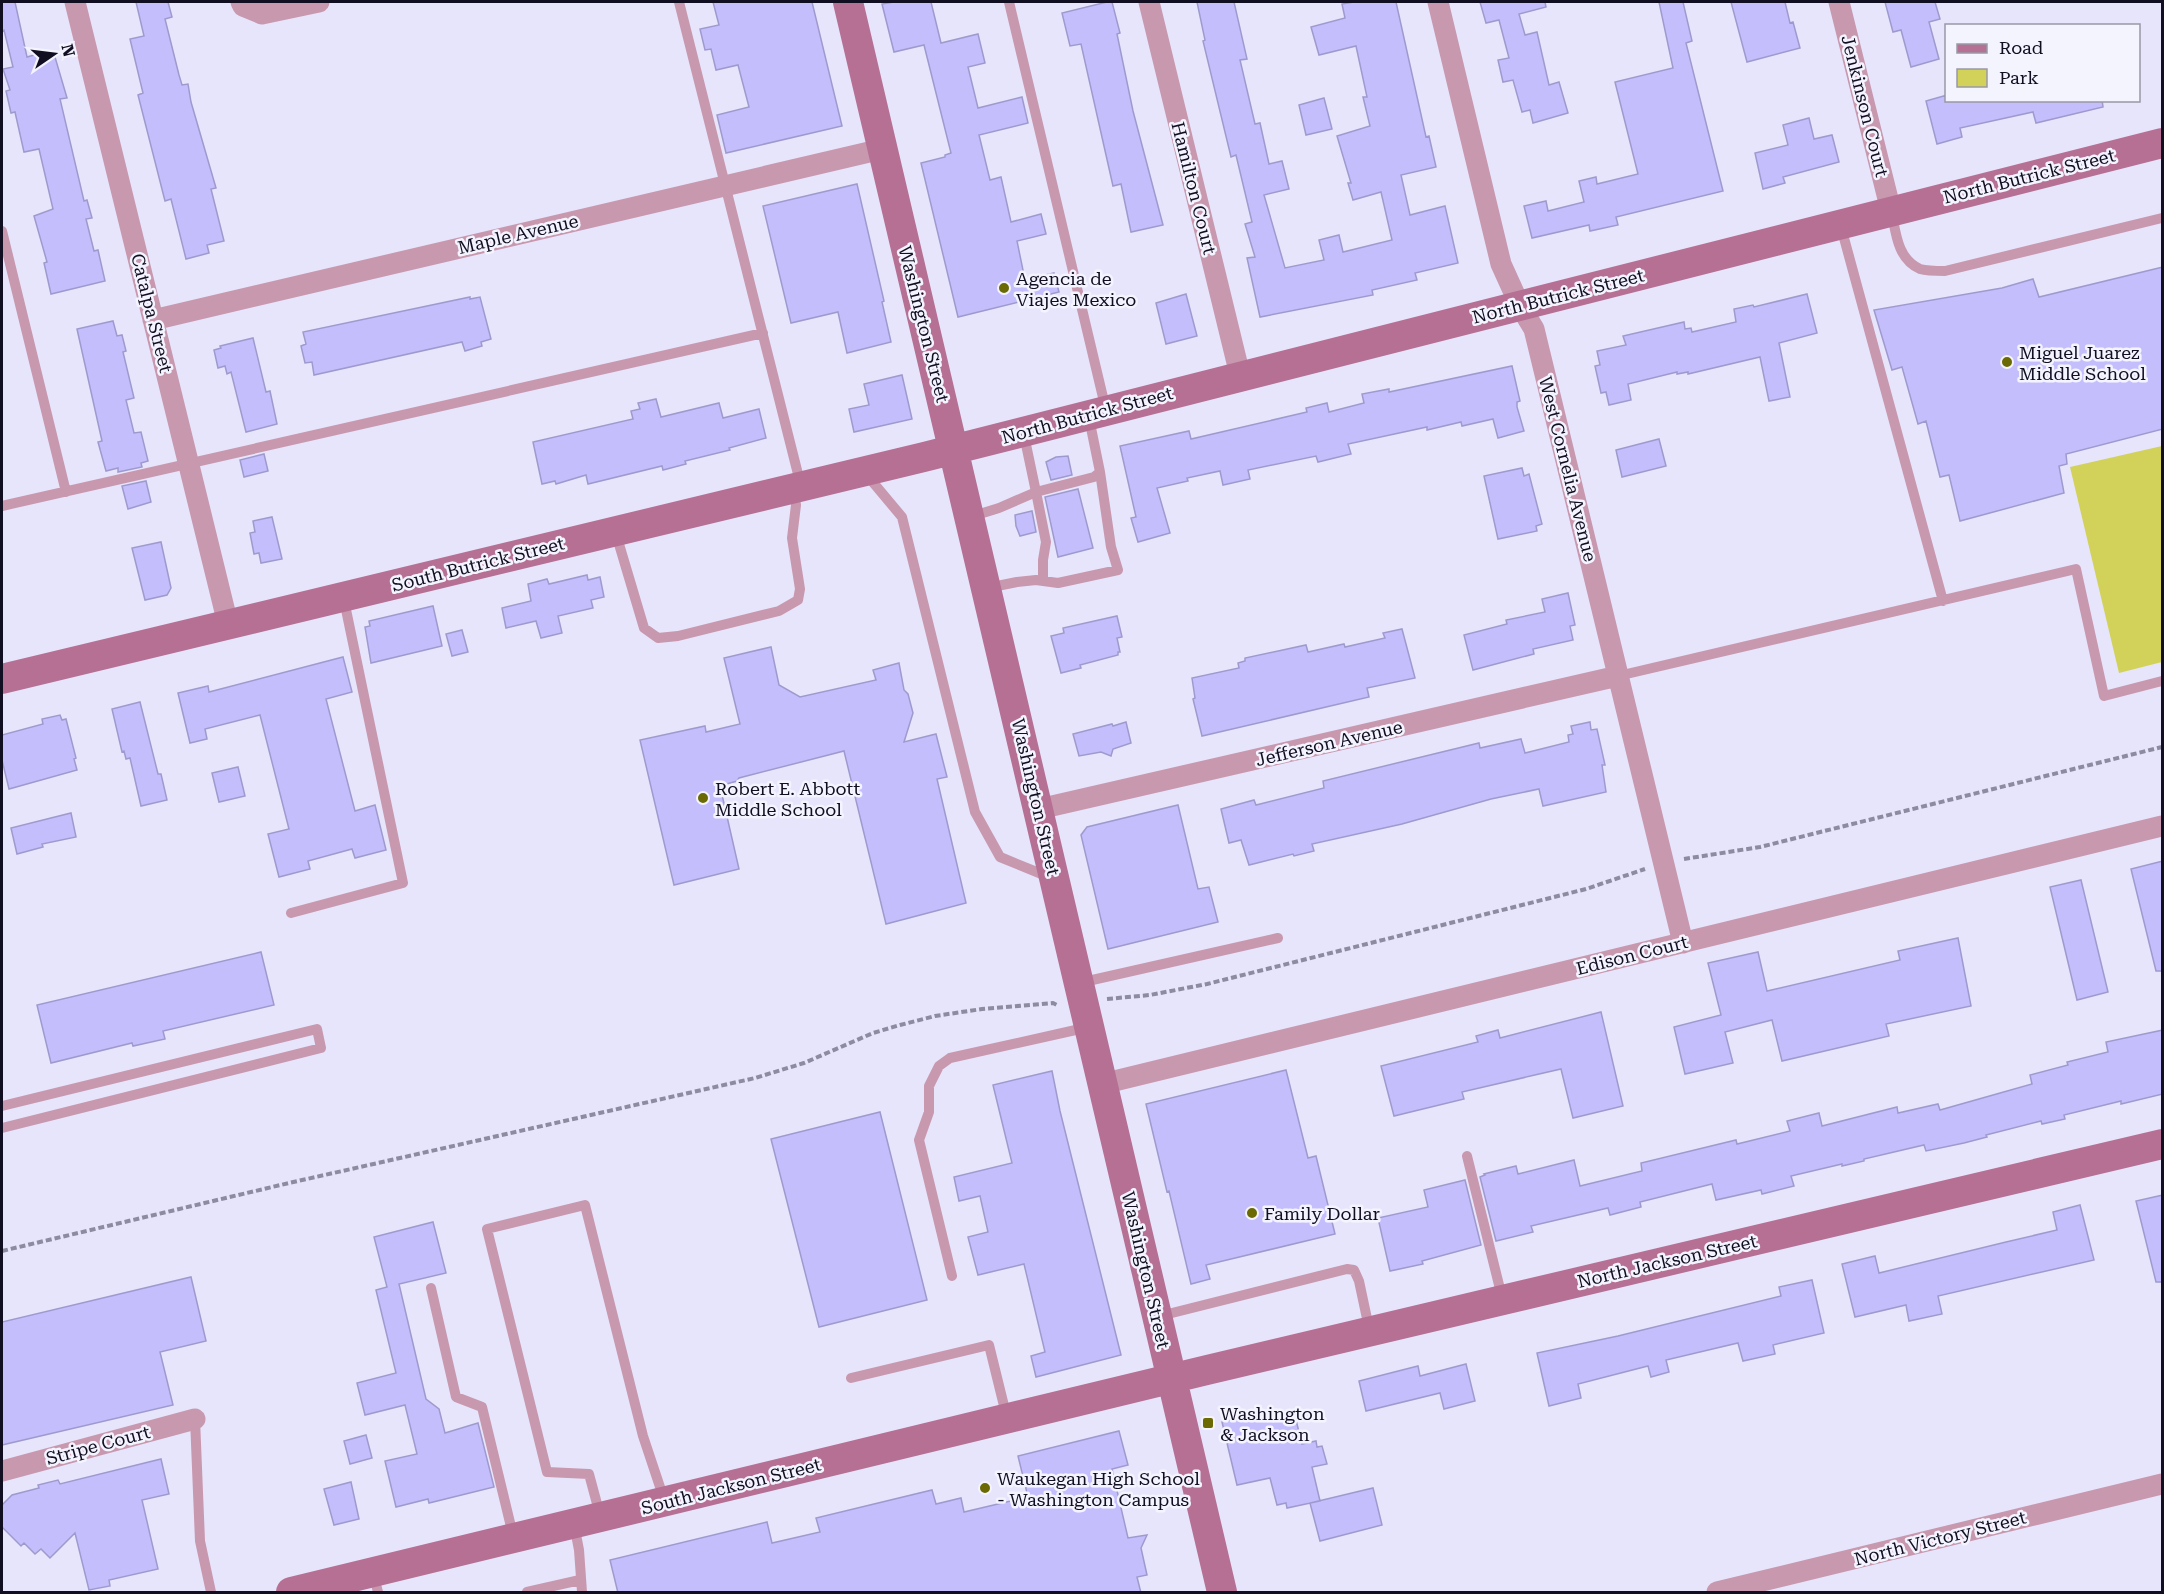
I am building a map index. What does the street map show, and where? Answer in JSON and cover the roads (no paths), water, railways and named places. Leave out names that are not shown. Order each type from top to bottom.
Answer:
[{"type":"street","name":"Catalpa Street","points":[[75,2],[228,624]]},
{"type":"street","points":[[241,2],[243,6],[262,14],[319,2]]},
{"type":"street","name":"Washington Street","points":[[848,2],[1222,1593]]},
{"type":"street","name":"Hamilton Court","points":[[1149,2],[1240,375]]},
{"type":"street","name":"West Cornelia Avenue","points":[[1438,2],[1501,264],[1520,306],[1534,329],[1683,943]]},
{"type":"street","name":"Jenkinson Court","points":[[1839,2],[1891,211]]},
{"type":"street","name":"North Butrick Street","points":[[954,449],[2163,143]]},
{"type":"street","name":"Maple Avenue","points":[[153,320],[882,149]]},
{"type":"street","name":"South Butrick Street","points":[[2,679],[954,449]]},
{"type":"street","name":"Jefferson Avenue","points":[[1039,809],[1618,676]]},
{"type":"street","name":"Edison Court","points":[[1102,1084],[2163,826]]},
{"type":"street","name":"North Jackson Street","points":[[1171,1378],[2163,1144]]},
{"type":"street","name":"South Jackson Street","points":[[291,1593],[375,1583],[514,1538],[1171,1378]]},
{"type":"street","name":"Stripe Court","points":[[2,1471],[195,1419]]},
{"type":"street","name":"North Victory Street","points":[[1717,1593],[2163,1484]]},
{"type":"lane","points":[[616,531],[644,628],[658,638],[678,636],[779,611],[798,600],[800,589],[792,538],[797,487],[763,333],[679,2]]},
{"type":"lane","points":[[987,588],[1017,582],[1058,583],[1118,570],[1111,547],[1100,472],[1097,413],[1009,2]]},
{"type":"lane","points":[[1891,211],[1898,244],[1905,258],[1921,269],[1945,271],[2163,218]]},
{"type":"lane","points":[[1840,224],[1943,601]]},
{"type":"lane","points":[[2,231],[66,492]]},
{"type":"lane","points":[[2,506],[763,333]]},
{"type":"lane","points":[[1024,432],[1046,542],[1043,581]]},
{"type":"lane","points":[[863,471],[902,517],[975,812],[1000,857],[1055,880]]},
{"type":"lane","points":[[970,517],[999,508],[1036,492],[1094,477],[1100,472]]},
{"type":"lane","points":[[1618,676],[2076,569],[2104,696],[2163,681]]},
{"type":"lane","points":[[291,913],[403,883],[343,597]]},
{"type":"lane","points":[[1079,983],[1278,938]]},
{"type":"lane","points":[[952,1276],[919,1140],[929,1112],[929,1086],[939,1066],[950,1058],[1089,1027]]},
{"type":"lane","points":[[2,1106],[317,1029],[321,1048],[2,1128]]},
{"type":"lane","points":[[1467,1156],[1503,1300]]},
{"type":"lane","points":[[582,1593],[579,1550],[588,1520],[589,1473],[547,1472],[487,1229],[585,1206],[643,1436],[665,1502]]},
{"type":"lane","points":[[1157,1317],[1354,1269],[1359,1281],[1370,1332]]},
{"type":"lane","points":[[431,1288],[456,1397],[482,1407],[514,1538]]},
{"type":"lane","points":[[851,1378],[989,1345],[1007,1418]]},
{"type":"lane","points":[[195,1419],[200,1541],[211,1593]]},
{"type":"lane","points":[[527,1593],[580,1580]]},
{"type":"place","name":"Agencia de Viajes Mexico","points":[[1004,288]]},
{"type":"place","name":"Miguel Juarez Middle School","points":[[2007,362]]},
{"type":"place","name":"Robert E. Abbott Middle School","points":[[703,798]]},
{"type":"place","name":"Family Dollar","points":[[1252,1213]]},
{"type":"place","name":"Washington & Jackson","points":[[1208,1423]]},
{"type":"place","name":"Waukegan High School - Washington Campus","points":[[985,1488]]}]
